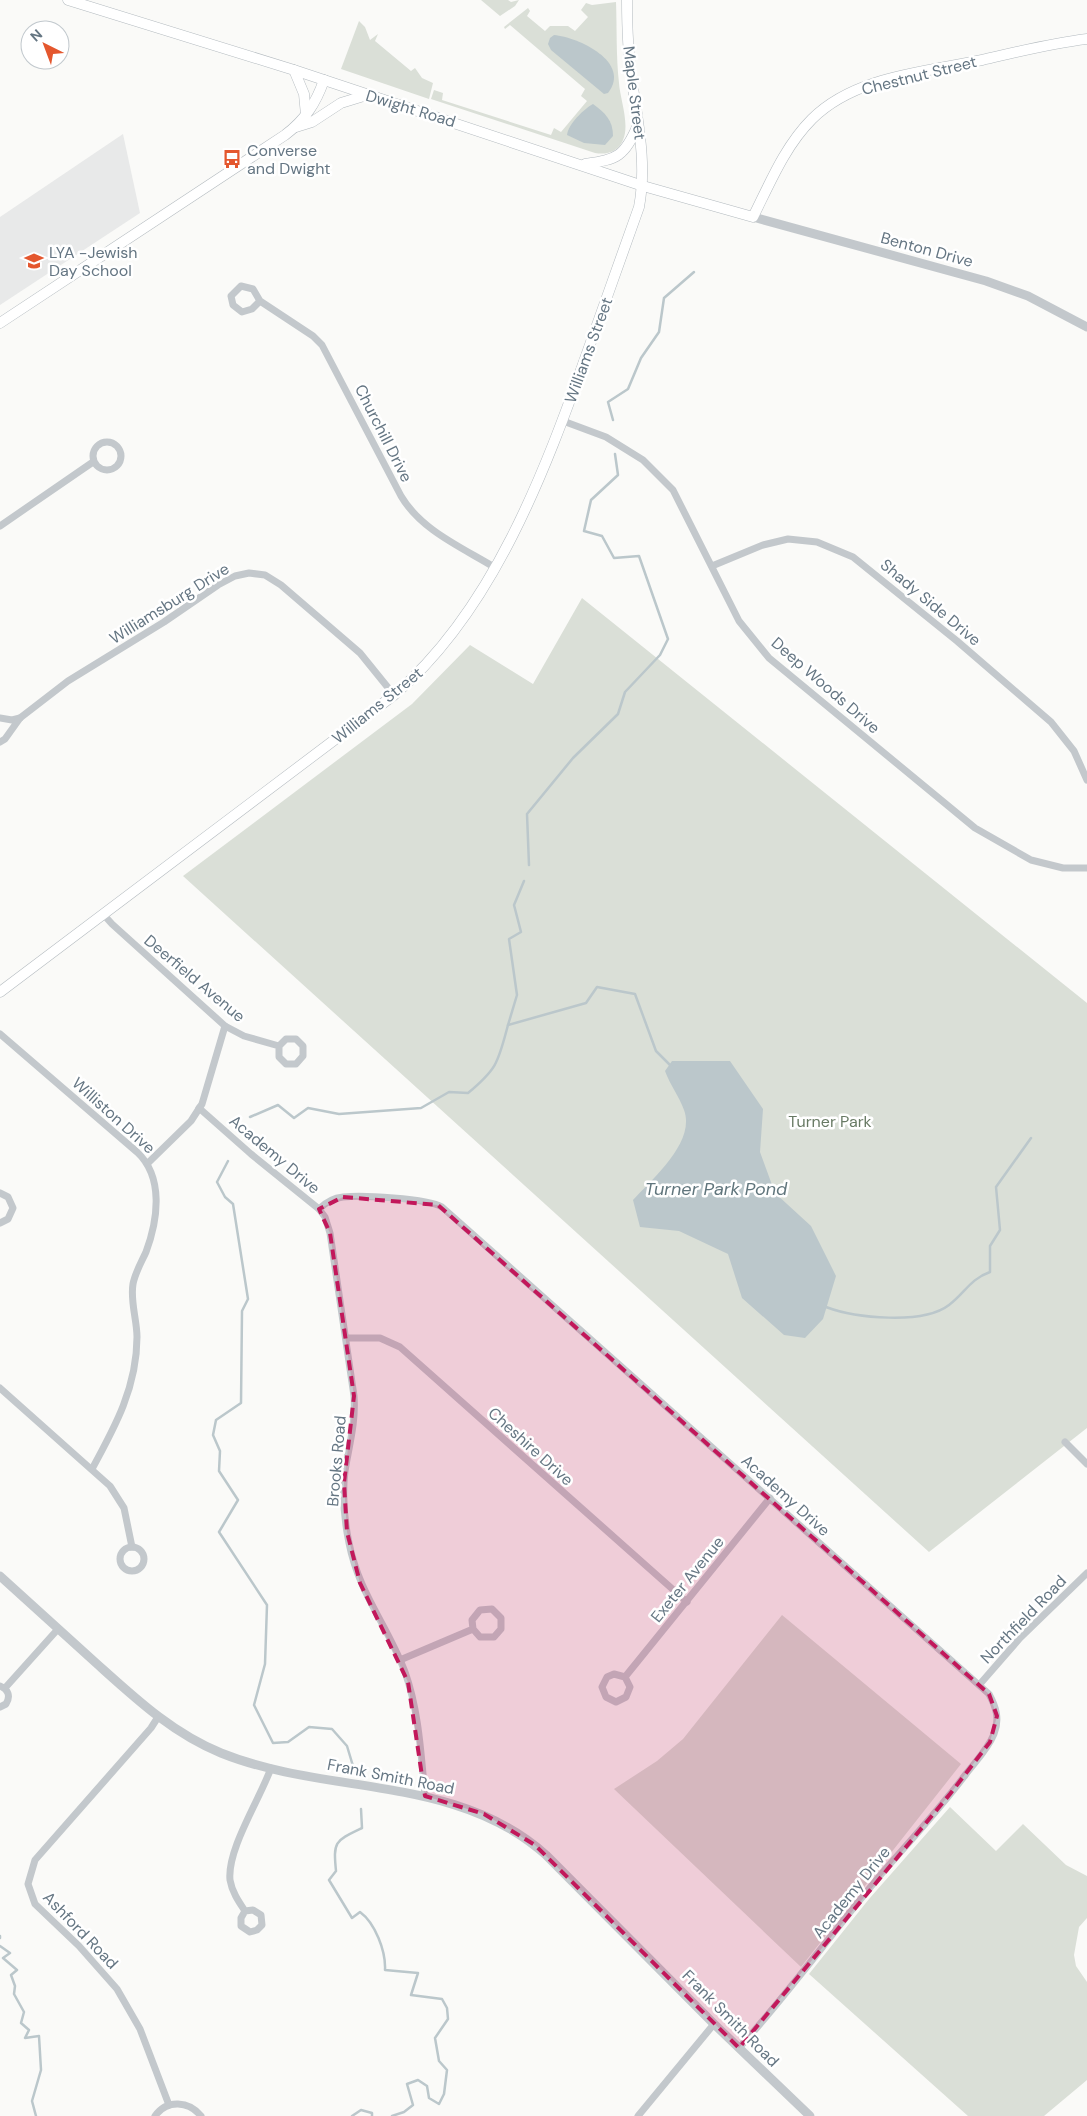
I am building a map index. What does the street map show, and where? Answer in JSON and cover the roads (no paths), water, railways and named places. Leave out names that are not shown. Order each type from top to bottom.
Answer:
[{"type":"main road","name":"Dwight Road","points":[[68,0],[294,70],[643,186],[754,216]]},
{"type":"main road","name":"Maple Street","points":[[627,0],[628,45],[638,124],[643,186]]},
{"type":"main road","name":"Chestnut Street","points":[[754,216],[790,146],[812,119],[829,105],[849,93],[908,75],[1070,41],[1087,40]]},
{"type":"main road","points":[[294,70],[304,94],[306,115]]},
{"type":"main road","points":[[295,128],[317,100],[324,80]]},
{"type":"main road","points":[[0,324],[295,128],[312,122],[341,103],[367,95]]},
{"type":"main road","points":[[582,165],[606,161],[619,156],[629,145],[638,124]]},
{"type":"main road","name":"Williams Street","points":[[0,992],[394,695],[415,676],[447,640],[494,567],[538,482],[563,421],[604,309],[639,207],[643,186]]},
{"type":"street","name":"Benton Drive","points":[[754,216],[986,281],[1036,300],[1087,327]]},
{"type":"street","name":"Churchill Drive","points":[[260,301],[312,336],[325,349],[401,496],[414,514],[430,528],[494,567]]},
{"type":"street","name":"Deep Woods Drive","points":[[563,421],[606,437],[643,460],[673,490],[739,621],[769,658],[975,828],[1031,860],[1063,868],[1087,868]]},
{"type":"street","points":[[0,526],[94,462],[96,449],[104,442],[114,444],[120,454],[121,461],[114,468],[102,469],[94,462]]},
{"type":"street","name":"Shady Side Drive","points":[[712,566],[763,545],[788,540],[817,542],[854,557],[957,641],[1051,722],[1074,751],[1087,780]]},
{"type":"street","name":"Williamsburg Drive","points":[[0,742],[5,740],[20,718],[68,681],[164,622],[218,585],[235,576],[249,573],[265,575],[281,584],[360,653],[394,695]]},
{"type":"street","points":[[0,718],[12,720],[20,718]]},
{"type":"street","name":"Deerfield Avenue","points":[[103,914],[226,1026],[244,1036],[279,1046]]},
{"type":"street","points":[[148,1163],[191,1121],[200,1108],[210,1082],[220,1040],[226,1026]]},
{"type":"street","name":"Williston Drive","points":[[0,1034],[148,1163],[154,1184],[155,1208],[149,1243],[133,1285],[137,1332],[135,1369],[119,1419],[92,1469]]},
{"type":"street","name":"Academy Drive","points":[[200,1108],[251,1154],[319,1208],[328,1201],[343,1196],[428,1201],[442,1207],[989,1694],[997,1716],[996,1731],[987,1747],[846,1918],[777,2006],[739,2048]]},
{"type":"street","points":[[0,1193],[8,1197],[13,1208],[8,1219],[0,1223]]},
{"type":"street","name":"Brooks Road","points":[[319,1208],[330,1233],[347,1338],[355,1414],[344,1483],[346,1532],[360,1583],[400,1660],[414,1710],[425,1796]]},
{"type":"street","name":"Cheshire Drive","points":[[347,1338],[375,1337],[391,1341],[400,1347],[686,1602]]},
{"type":"street","points":[[0,1388],[110,1486],[122,1503],[128,1519],[132,1547]]},
{"type":"street","points":[[1065,1442],[1087,1464]]},
{"type":"street","name":"Exeter Avenue","points":[[625,1678],[770,1498]]},
{"type":"street","name":"Northfield Road","points":[[980,1684],[1020,1638],[1087,1573]]},
{"type":"street","name":"Frank Smith Road","points":[[0,1576],[158,1717],[212,1748],[244,1761],[271,1768],[425,1796],[484,1814],[516,1832],[535,1845],[714,2024],[810,2116]]},
{"type":"street","points":[[484,1609],[492,1609],[501,1618],[501,1629],[494,1637],[487,1639],[480,1637],[473,1628],[474,1616],[484,1609]]},
{"type":"street","points":[[400,1660],[473,1628]]},
{"type":"street","points":[[0,1707],[6,1704],[8,1699],[2,1687],[58,1629]]},
{"type":"street","name":"Ashford Road","points":[[158,1717],[151,1728],[35,1860],[28,1884],[35,1904],[92,1958],[121,1995],[150,2051],[169,2105]]},
{"type":"street","points":[[246,1912],[232,1888],[230,1879],[232,1861],[271,1768]]},
{"type":"street","points":[[638,2116],[714,2024]]},
{"type":"street","points":[[155,2116],[169,2105],[184,2104],[191,2106],[201,2116]]},
{"type":"water","points":[[554,35],[588,46],[608,62],[613,71],[614,82],[608,93],[604,94],[551,50],[548,44],[550,38]]},
{"type":"water","points":[[593,104],[605,114],[612,126],[613,136],[605,145],[584,143],[567,135],[570,126],[577,117]]},
{"type":"water","name":"Turner Park Pond","points":[[672,1061],[730,1061],[763,1109],[760,1152],[775,1193],[811,1226],[836,1276],[823,1319],[805,1338],[784,1335],[742,1298],[728,1254],[679,1231],[640,1227],[633,1200],[661,1171],[684,1135],[686,1122],[684,1110],[665,1071]]},
{"type":"waterway","points":[[613,420],[608,402],[628,389],[641,358],[659,332],[664,298],[694,272]]},
{"type":"waterway","points":[[529,865],[527,814],[573,758],[618,714],[625,692],[660,655],[668,639],[639,556],[614,558],[602,536],[584,531],[591,500],[618,475],[615,454]]},
{"type":"waterway","points":[[508,1025],[517,995],[509,939],[521,932],[514,905],[524,881]]},
{"type":"waterway","points":[[250,1117],[278,1105],[294,1118],[308,1108],[339,1114],[421,1108],[449,1092],[468,1093],[486,1077],[496,1064],[508,1025],[586,1003],[597,987],[635,994],[656,1051],[671,1066]]},
{"type":"waterway","points":[[826,1307],[854,1314],[889,1318],[923,1315],[949,1305],[972,1282],[990,1272],[990,1246],[1000,1230],[996,1187],[1031,1138]]},
{"type":"waterway","points":[[228,1161],[217,1182],[225,1197],[233,1204],[248,1299],[242,1311],[241,1403],[216,1420],[213,1435],[220,1451],[219,1471],[238,1500],[219,1532],[267,1605],[265,1664],[254,1705],[273,1743],[288,1742],[309,1727],[332,1729],[347,1746],[353,1766]]},
{"type":"waterway","points":[[361,1809],[362,1828],[341,1839],[338,1843],[335,1853],[336,1871],[329,1880],[352,1918],[360,1912],[375,1930],[384,1954],[385,1970],[418,1973],[411,1995],[442,1999],[447,2008],[448,2019],[435,2038],[439,2061],[447,2070],[444,2094],[439,2104],[429,2098],[427,2086],[418,2080],[407,2084],[413,2105],[404,2112],[392,2116]]},
{"type":"waterway","points":[[0,1946],[10,1953],[3,1958],[17,1970],[11,1975],[15,1986],[14,1994],[24,2012],[21,2023],[29,2030],[25,2038],[39,2036],[41,2070],[32,2101],[36,2116]]},
{"type":"waterway","points":[[352,2116],[361,2110],[372,2113],[372,2116]]},
{"type":"place","name":"Converse and Dwight","points":[[232,159]]},
{"type":"place","name":"LYA -Jewish Day School","points":[[34,261]]},
{"type":"park label","name":"Turner Park","points":[[830,1121]]}]
